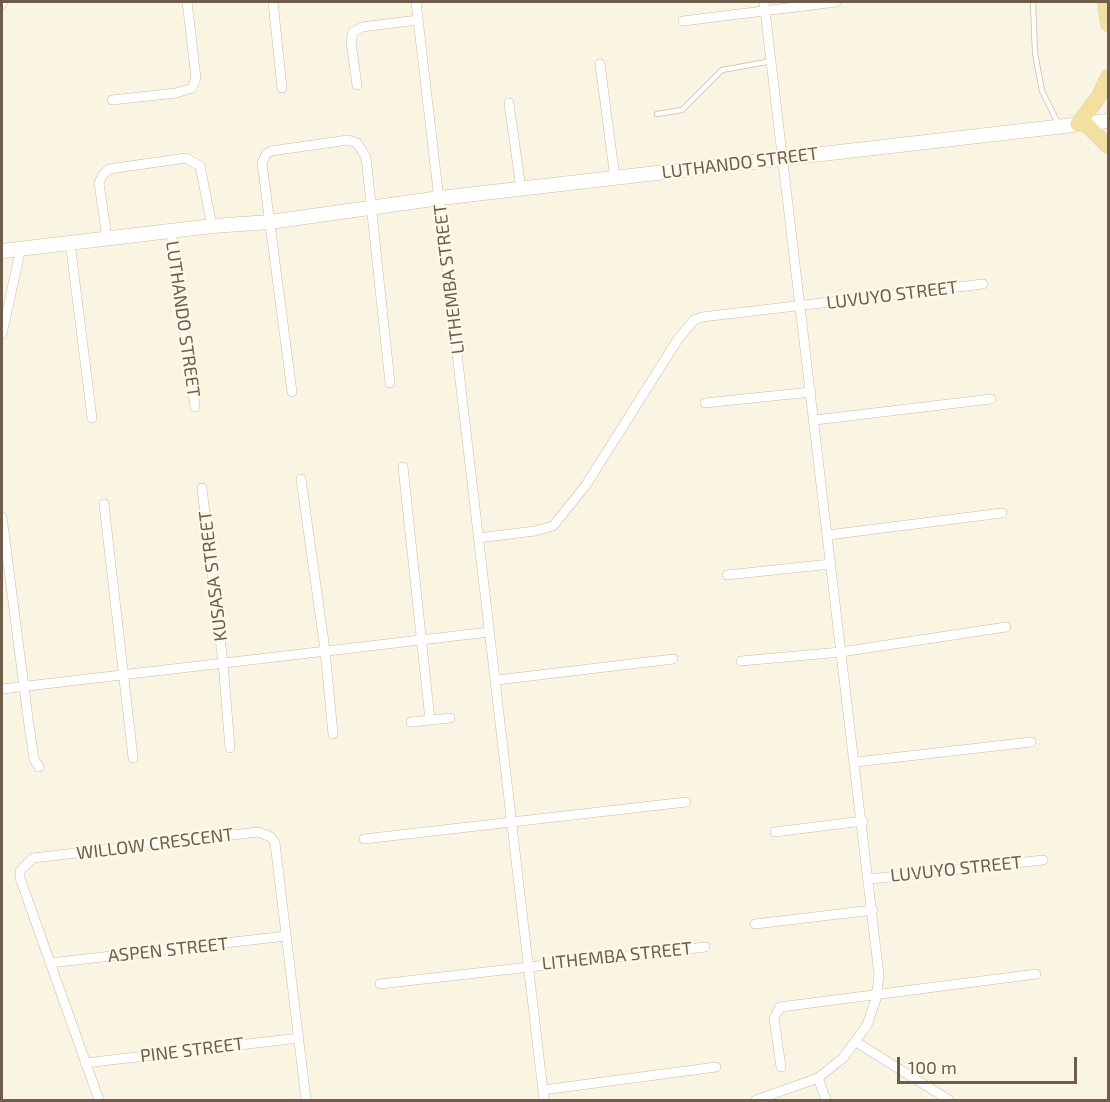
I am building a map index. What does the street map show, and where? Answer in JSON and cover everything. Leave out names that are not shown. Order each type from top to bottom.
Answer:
[{"type":"main road","points":[[1105,2],[1108,24]]},
{"type":"main road","points":[[1108,77],[1082,123],[1108,146]]},
{"type":"street","points":[[112,100],[176,93],[192,88],[196,78],[187,2]]},
{"type":"street","points":[[273,2],[282,88]]},
{"type":"street","name":"LITHEMBA STREET","points":[[416,2],[489,632],[514,822],[544,1101]]},
{"type":"street","points":[[683,21],[765,6],[836,2]]},
{"type":"street","name":"LUVUYO STREET","points":[[756,1101],[818,1078],[843,1058],[867,1025],[877,996],[879,967],[765,6]]},
{"type":"street","points":[[357,85],[351,42],[353,32],[362,27],[418,21]]},
{"type":"street","points":[[600,64],[615,178]]},
{"type":"street","points":[[509,103],[521,189]]},
{"type":"street","name":"LUTHANDO STREET","points":[[2,251],[212,226],[270,222],[440,198],[1108,121]]},
{"type":"street","points":[[292,392],[262,163],[266,154],[285,148],[348,140],[357,143],[366,158],[390,383]]},
{"type":"street","points":[[107,238],[99,183],[102,176],[109,169],[186,158],[200,166],[212,226]]},
{"type":"street","name":"LUTHANDO STREET","points":[[171,231],[195,407]]},
{"type":"street","points":[[70,242],[92,418]]},
{"type":"street","points":[[2,334],[21,248]]},
{"type":"street","name":"LUVUYO STREET","points":[[478,538],[536,531],[553,526],[596,471],[687,326],[702,317],[983,284]]},
{"type":"street","points":[[705,403],[811,392]]},
{"type":"street","points":[[815,420],[991,399]]},
{"type":"street","points":[[403,467],[430,720]]},
{"type":"street","points":[[301,480],[325,650],[333,734]]},
{"type":"street","name":"KUSASA STREET","points":[[202,488],[223,663]]},
{"type":"street","points":[[104,504],[133,758]]},
{"type":"street","points":[[828,535],[1002,513]]},
{"type":"street","points":[[2,518],[34,759],[39,767]]},
{"type":"street","points":[[727,575],[831,564]]},
{"type":"street","points":[[741,661],[841,651],[1006,627]]},
{"type":"street","name":"KUSASA STREET","points":[[2,689],[489,632]]},
{"type":"street","points":[[497,680],[672,659]]},
{"type":"street","points":[[223,663],[230,747]]},
{"type":"street","points":[[411,722],[450,718]]},
{"type":"street","points":[[856,762],[1031,742]]},
{"type":"street","points":[[364,840],[686,802]]},
{"type":"street","points":[[775,832],[863,821]]},
{"type":"street","name":"WILLOW CRESCENT","points":[[99,1101],[20,878],[20,871],[28,861],[258,832],[271,837],[275,843],[306,1101]]},
{"type":"street","name":"LUVUYO STREET","points":[[870,879],[1043,860]]},
{"type":"street","points":[[755,924],[873,910]]},
{"type":"street","name":"ASPEN STREET","points":[[50,963],[286,936]]},
{"type":"street","name":"LITHEMBA STREET","points":[[380,984],[529,965],[705,947]]},
{"type":"street","points":[[781,1067],[774,1018],[780,1007],[1036,974]]},
{"type":"street","name":"PINE STREET","points":[[85,1063],[299,1038]]},
{"type":"street","points":[[856,1042],[949,1101]]},
{"type":"street","points":[[543,1090],[716,1067]]},
{"type":"street","points":[[818,1078],[826,1101]]},
{"type":"lane","points":[[1033,2],[1035,53],[1042,91],[1060,126]]},
{"type":"lane","points":[[657,114],[682,110],[722,70],[772,61]]}]
